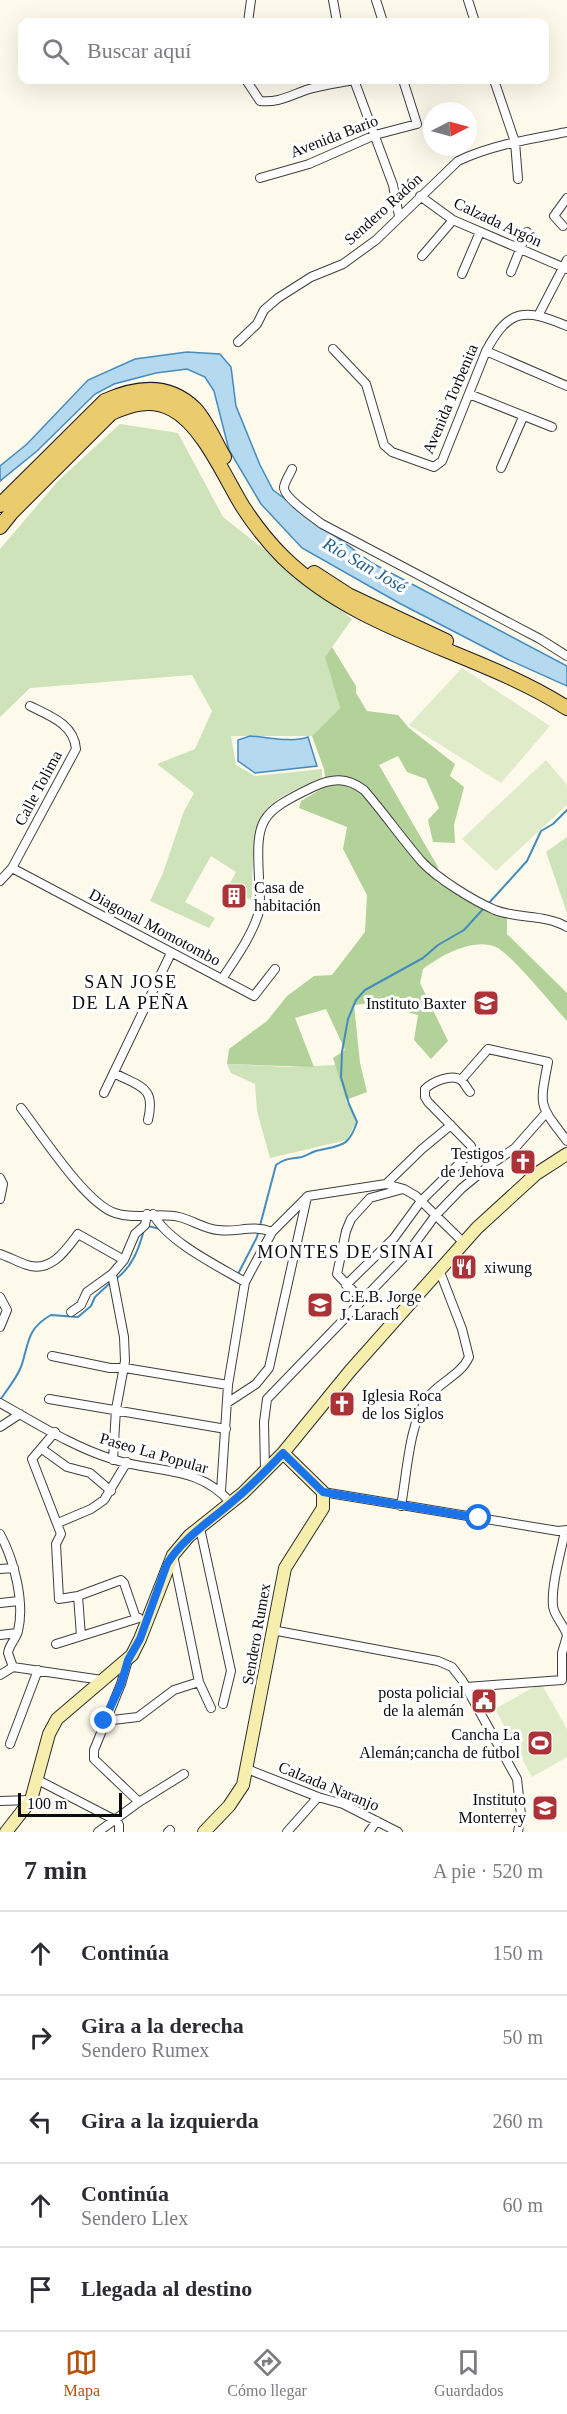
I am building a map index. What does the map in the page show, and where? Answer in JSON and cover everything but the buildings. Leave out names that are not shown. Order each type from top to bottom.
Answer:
[{"type":"main road","points":[[0,505],[105,401],[127,391],[135,390],[152,389],[175,396],[195,410],[251,506],[286,550],[312,571],[348,596],[567,698]]},
{"type":"main road","points":[[0,527],[12,512],[111,413],[130,404],[150,402],[170,408],[186,418],[202,438],[245,510],[281,555],[306,579],[352,609],[483,666],[567,708]]},
{"type":"main road","points":[[6,1832],[31,1800],[49,1734],[57,1719],[128,1660],[140,1639],[142,1617],[173,1555],[189,1536],[231,1503],[283,1453],[350,1371],[464,1243],[536,1174],[567,1154]]},
{"type":"main road","points":[[283,1453],[323,1492]]},
{"type":"main road","name":"Sendero Rumex","points":[[204,1832],[236,1798],[247,1769],[285,1568],[323,1508],[323,1492]]},
{"type":"street","points":[[248,18],[250,0]]},
{"type":"street","points":[[333,0],[336,18]]},
{"type":"street","points":[[376,0],[382,18]]},
{"type":"street","points":[[468,0],[474,18]]},
{"type":"street","points":[[249,84],[260,101],[281,101],[308,90],[336,84]]},
{"type":"street","points":[[356,84],[393,185],[399,216]]},
{"type":"street","name":"Avenida Bario","points":[[260,178],[309,164],[375,135],[417,124],[418,121],[404,84]]},
{"type":"street","points":[[495,84],[515,142],[518,179]]},
{"type":"street","name":"Sendero Radón","points":[[238,342],[256,324],[264,310],[278,298],[311,277],[343,264],[376,240],[458,161],[515,142],[567,132]]},
{"type":"street","name":"Calzada Argón","points":[[420,196],[453,220],[520,249],[566,265]]},
{"type":"street","points":[[563,226],[554,216],[567,198]]},
{"type":"street","points":[[422,256],[453,220]]},
{"type":"street","points":[[462,274],[480,232]]},
{"type":"street","points":[[511,272],[527,232]]},
{"type":"street","points":[[566,265],[539,314],[567,326]]},
{"type":"street","name":"Avenida Torbenita","points":[[333,349],[366,384],[384,445],[392,452],[434,467],[442,461],[494,336],[507,321],[517,316],[539,314]]},
{"type":"street","points":[[486,351],[567,386]]},
{"type":"street","points":[[469,394],[552,427]]},
{"type":"street","points":[[501,468],[523,417]]},
{"type":"street","points":[[292,469],[284,486],[285,492],[303,510],[322,524],[540,639],[567,656]]},
{"type":"street","name":"Calle Tolima","points":[[0,881],[12,868],[76,749],[71,731],[60,722],[30,706]]},
{"type":"street","points":[[222,979],[259,912],[257,840],[261,824],[269,812],[278,805],[322,783],[343,779],[355,783],[424,863],[445,880],[507,914],[540,918],[567,927]]},
{"type":"street","name":"Diagonal Momotombo","points":[[12,868],[255,996],[275,969]]},
{"type":"street","points":[[104,1093],[171,953]]},
{"type":"street","points":[[461,1080],[488,1049],[548,1062],[541,1097],[543,1108],[567,1141]]},
{"type":"street","points":[[114,1073],[147,1091],[150,1098],[148,1120]]},
{"type":"street","points":[[345,1285],[378,1255],[421,1201],[472,1151],[471,1146],[428,1102],[425,1089],[436,1081],[461,1080],[470,1092]]},
{"type":"street","points":[[21,1108],[85,1189],[104,1208],[122,1215],[150,1214],[179,1217],[218,1231],[258,1227],[271,1232]]},
{"type":"street","points":[[265,1471],[264,1422],[267,1399],[361,1299],[407,1254],[435,1216],[462,1188],[527,1137],[546,1113]]},
{"type":"street","points":[[386,1184],[451,1125]]},
{"type":"street","points":[[0,1178],[3,1184],[0,1199]]},
{"type":"street","points":[[221,1491],[228,1385],[245,1282],[271,1232],[308,1196],[386,1184],[410,1191],[464,1243]]},
{"type":"street","points":[[361,1299],[339,1278],[336,1269],[351,1219],[370,1198],[404,1189]]},
{"type":"street","points":[[227,1403],[256,1384],[268,1368],[308,1196]]},
{"type":"street","points":[[71,1312],[81,1305],[87,1292],[112,1274],[124,1260],[135,1234],[145,1225],[150,1214]]},
{"type":"street","points":[[150,1214],[174,1237],[245,1282]]},
{"type":"street","points":[[0,1254],[27,1265],[47,1264],[62,1256],[78,1234],[124,1260]]},
{"type":"street","points":[[401,1506],[416,1424],[425,1402],[430,1394],[460,1370],[469,1357],[462,1329],[440,1272]]},
{"type":"street","points":[[112,1274],[124,1337],[125,1368],[116,1409],[113,1460]]},
{"type":"street","points":[[0,1297],[7,1310],[0,1327]]},
{"type":"street","points":[[51,1356],[110,1368],[125,1368],[228,1385]]},
{"type":"street","points":[[49,1399],[226,1430]]},
{"type":"street","name":"Paseo La Popular","points":[[0,1403],[113,1460],[197,1477],[221,1491],[231,1503]]},
{"type":"street","points":[[0,1427],[20,1414]]},
{"type":"street","points":[[55,1432],[32,1459],[61,1534],[56,1544],[58,1599],[78,1596],[121,1580],[142,1617],[56,1644]]},
{"type":"street","points":[[42,1449],[68,1467],[90,1473],[111,1491]]},
{"type":"street","points":[[58,1523],[91,1509],[104,1500],[127,1462]]},
{"type":"street","points":[[323,1492],[566,1531],[553,1594],[553,1608],[564,1624],[567,1636],[562,1653],[562,1680],[466,1687]]},
{"type":"street","points":[[200,1528],[231,1671],[223,1704]]},
{"type":"street","points":[[0,1534],[18,1584],[17,1633],[8,1653],[13,1667]]},
{"type":"street","points":[[173,1555],[199,1682],[211,1708]]},
{"type":"street","points":[[0,1569],[14,1568]]},
{"type":"street","points":[[78,1596],[81,1636]]},
{"type":"street","points":[[0,1603],[19,1601]]},
{"type":"street","points":[[272,1630],[438,1661],[452,1667],[466,1687],[517,1779],[521,1815],[518,1832]]},
{"type":"street","points":[[0,1635],[17,1633]]},
{"type":"street","points":[[128,1660],[121,1684],[94,1750],[94,1759],[139,1802]]},
{"type":"street","points":[[0,1675],[13,1667],[102,1680]]},
{"type":"street","points":[[10,1743],[38,1670]]},
{"type":"street","points":[[104,1721],[138,1717],[167,1694],[199,1682]]},
{"type":"street","name":"Calzada Naranjo","points":[[247,1769],[318,1797],[344,1804],[398,1832]]},
{"type":"street","points":[[98,1832],[139,1802],[184,1774]]},
{"type":"street","points":[[36,1779],[119,1822],[119,1832]]},
{"type":"street","points":[[287,1832],[318,1797]]},
{"type":"street","points":[[0,1801],[31,1800]]},
{"type":"street","points":[[369,1832],[377,1821]]},
{"type":"green space","points":[[120,424],[178,433],[223,517],[352,619],[325,657],[340,708],[312,736],[231,736],[236,765],[255,776],[322,769],[322,778],[280,798],[261,823],[253,862],[252,901],[228,887],[236,872],[211,856],[185,902],[215,918],[209,928],[150,901],[163,873],[184,811],[194,793],[157,764],[195,749],[212,711],[192,675],[30,688],[0,717],[0,549],[59,480]]},
{"type":"green space","points":[[332,647],[356,686],[356,693],[367,711],[398,715],[409,728],[455,764],[450,776],[464,787],[454,825],[455,843],[433,842],[428,820],[439,808],[426,779],[407,772],[398,756],[379,765],[438,867],[436,882],[507,919],[507,934],[567,993],[567,1021],[503,951],[496,947],[477,944],[457,949],[423,969],[420,983],[448,1041],[431,1059],[414,1040],[418,1015],[373,1003],[354,1005],[360,1063],[367,1092],[346,1100],[333,1058],[345,1050],[326,1009],[295,1018],[314,1067],[227,1064],[229,1049],[267,1021],[287,996],[314,976],[332,975],[365,932],[367,895],[343,849],[347,827],[299,808],[301,801],[326,786],[324,769],[312,736],[340,708],[325,657]]},
{"type":"green space","points":[[462,668],[550,726],[501,783],[409,725]]},
{"type":"green space","points":[[546,760],[567,785],[567,805],[496,871],[462,839]]},
{"type":"green space","points":[[567,837],[567,913],[546,852]]},
{"type":"green space","points":[[227,1064],[289,1067],[336,1065],[346,1100],[356,1122],[347,1140],[270,1158],[257,1111],[255,1084],[231,1073]]},
{"type":"green space","points":[[323,1292],[334,1303],[319,1320],[307,1310]]},
{"type":"green space","name":"Cancha La Alemán;cancha de futbol","points":[[541,1683],[567,1729],[567,1757],[532,1777],[495,1709]]},
{"type":"water","name":"Río San José","points":[[187,352],[220,354],[231,367],[236,406],[260,465],[273,490],[372,563],[567,666],[567,686],[507,659],[399,603],[302,548],[261,504],[229,450],[214,391],[205,377],[187,369],[156,373],[114,384],[95,394],[37,451],[0,481],[0,466],[27,444],[88,380],[135,359]]},
{"type":"water","points":[[250,736],[287,740],[308,737],[317,766],[255,773],[238,761],[238,740]]},
{"type":"waterway","points":[[488,904],[527,861],[541,831],[553,824],[567,810]]},
{"type":"waterway","points":[[238,1274],[257,1237],[276,1165],[285,1160],[340,1145],[348,1140],[354,1130],[357,1122],[341,1077],[342,1052],[348,1019],[356,1000],[365,990],[423,958],[438,945],[464,930],[484,908]]},
{"type":"waterway","points":[[148,1226],[160,1229]]},
{"type":"waterway","points":[[117,1278],[131,1262],[144,1230]]},
{"type":"waterway","points":[[0,1400],[19,1371],[30,1338],[37,1326],[51,1315],[78,1317],[91,1306],[95,1297],[110,1283]]},
{"type":"place","name":"Casa de habitación","points":[[234,896]]},
{"type":"place","name":"Instituto Baxter","points":[[486,1003]]},
{"type":"place","name":"Testigos de Jehova","points":[[523,1162]]},
{"type":"place","name":"xiwung","points":[[464,1267]]},
{"type":"place","name":"C.E.B. Jorge J. Larach","points":[[320,1305]]},
{"type":"place","name":"Iglesia Roca de los Siglos","points":[[342,1404]]},
{"type":"place","name":"posta policial de la alemán","points":[[484,1701]]},
{"type":"place","name":"Cancha La Alemán;cancha de futbol","points":[[540,1743]]},
{"type":"place","name":"Instituto Monterrey","points":[[545,1808]]},
{"type":"district","name":"SAN JOSE DE LA PEÑA","points":[[131,992]]},
{"type":"district","name":"MONTES DE SINAI","points":[[346,1252]]},
{"type":"route","points":[[104,1721],[121,1684],[128,1660],[140,1639],[167,1564],[173,1555],[189,1536],[243,1493],[283,1453],[323,1492],[479,1518]]}]
